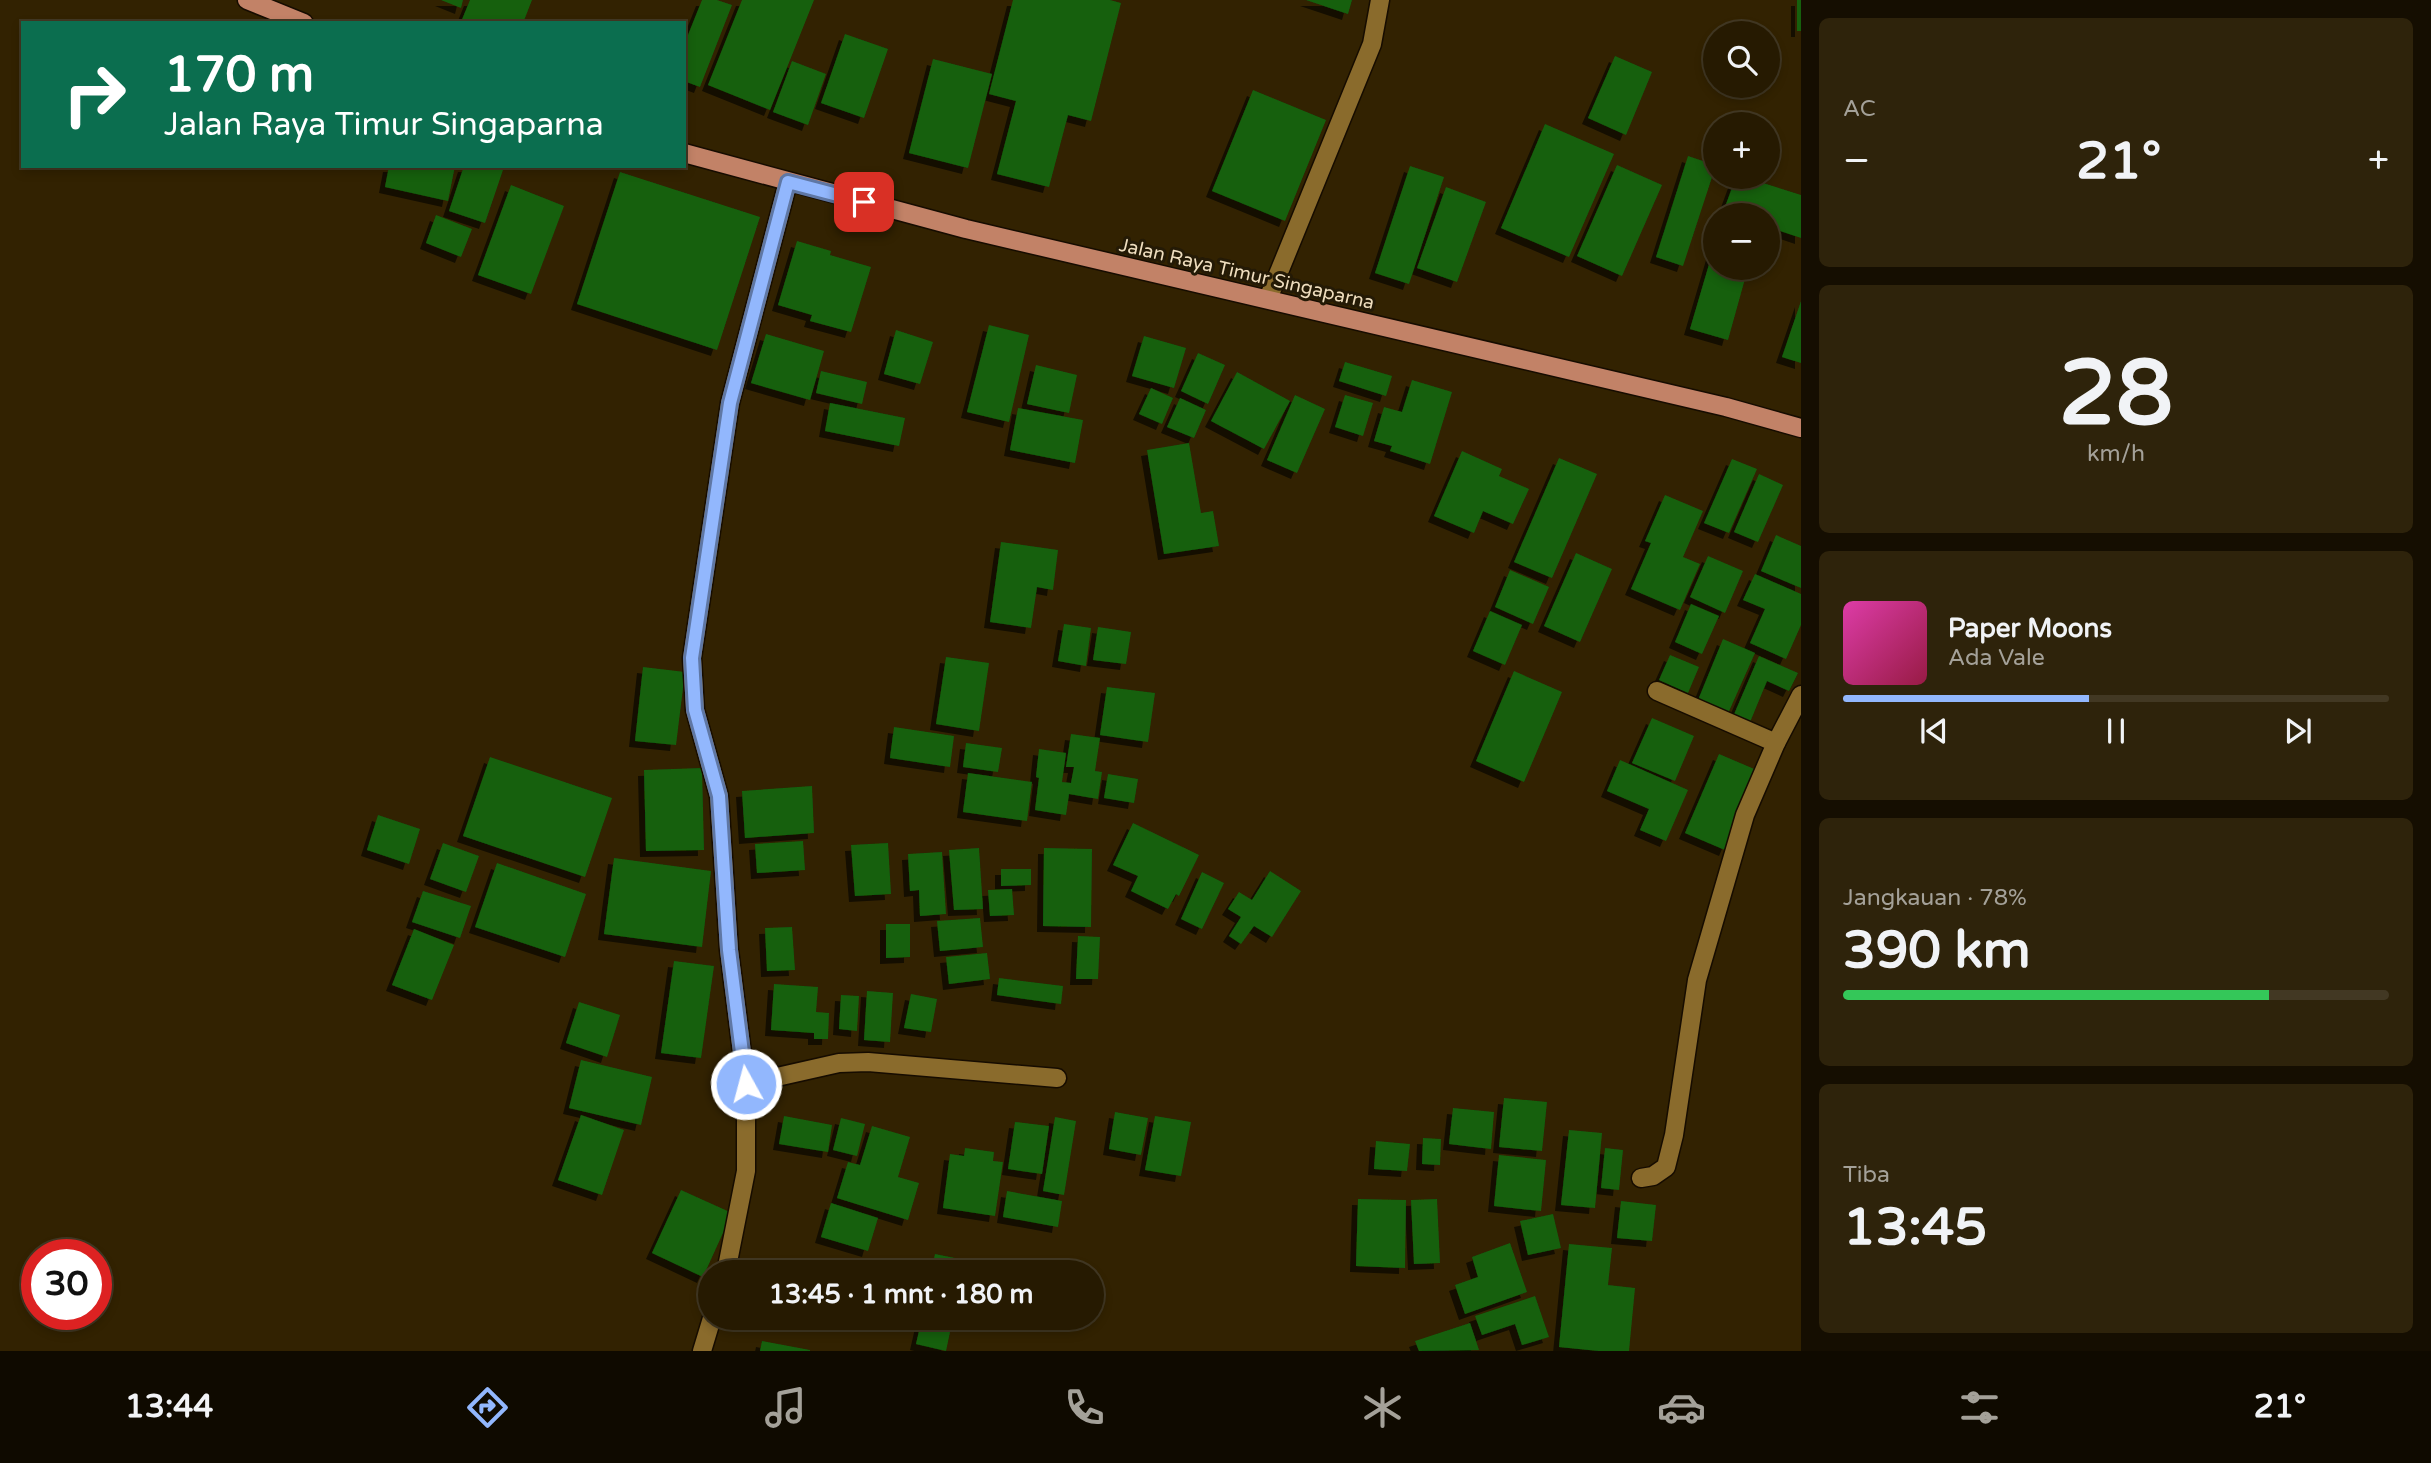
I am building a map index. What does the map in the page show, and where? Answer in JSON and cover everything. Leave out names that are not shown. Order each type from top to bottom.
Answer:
[{"type":"main road","points":[[247,0],[299,21]]},
{"type":"main road","name":"Jalan Raya Timur Singaparna","points":[[686,154],[966,229],[1726,407],[1801,428]]},
{"type":"street","points":[[1268,299],[1372,44],[1380,0]]},
{"type":"street","points":[[728,1260],[746,1171],[746,1084],[729,950],[719,796],[695,710],[692,658],[730,403],[788,182]]},
{"type":"street","points":[[1657,691],[1776,743]]},
{"type":"street","points":[[1641,1178],[1666,1167],[1674,1135],[1697,980],[1745,815],[1776,743],[1801,695]]},
{"type":"street","points":[[746,1084],[839,1063],[868,1062],[1057,1078]]},
{"type":"street","points":[[702,1351],[708,1330]]},
{"type":"building","points":[[441,0],[463,0],[461,8]]},
{"type":"building","points":[[470,0],[532,0],[524,21],[461,21]]},
{"type":"building","points":[[702,0],[717,0],[732,5],[700,87],[686,82],[688,35]]},
{"type":"building","points":[[742,0],[814,0],[770,110],[708,85]]},
{"type":"building","points":[[1013,0],[1110,0],[1121,3],[1091,121],[1068,115],[1049,187],[997,174],[1016,101],[989,94]]},
{"type":"building","points":[[1306,0],[1352,0],[1348,14]]},
{"type":"building","points":[[1797,0],[1801,0],[1801,31],[1797,31]]},
{"type":"building","points":[[845,34],[888,49],[864,118],[821,103]]},
{"type":"building","points":[[1615,56],[1652,72],[1626,135],[1588,118]]},
{"type":"building","points":[[933,59],[992,74],[968,168],[909,153]]},
{"type":"building","points":[[792,61],[826,74],[808,125],[773,112]]},
{"type":"building","points":[[1253,90],[1326,120],[1285,221],[1212,191]]},
{"type":"building","points":[[1545,124],[1614,154],[1569,257],[1501,228]]},
{"type":"building","points":[[1688,156],[1703,161],[1703,189],[1708,189],[1683,266],[1656,257]]},
{"type":"building","points":[[1617,165],[1662,185],[1622,276],[1577,256]]},
{"type":"building","points":[[1410,166],[1444,177],[1409,284],[1375,273]]},
{"type":"building","points":[[389,168],[455,168],[448,201],[385,187]]},
{"type":"building","points":[[463,168],[504,168],[485,223],[449,211]]},
{"type":"building","points":[[620,172],[760,217],[717,350],[577,304]]},
{"type":"building","points":[[511,185],[564,206],[531,294],[478,275]]},
{"type":"building","points":[[1446,187],[1486,202],[1457,282],[1417,268]]},
{"type":"building","points":[[1780,188],[1801,195],[1801,238],[1780,231],[1780,203],[1726,203],[1732,189]]},
{"type":"building","points":[[436,215],[472,229],[461,257],[426,243]]},
{"type":"building","points":[[797,241],[831,251],[830,255],[871,267],[851,332],[810,321],[812,315],[778,305]]},
{"type":"building","points":[[1704,280],[1745,280],[1728,340],[1690,329]]},
{"type":"building","points":[[1801,301],[1801,363],[1782,357]]},
{"type":"building","points":[[989,325],[1029,335],[1009,422],[967,412]]},
{"type":"building","points":[[896,330],[933,342],[920,384],[884,374]]},
{"type":"building","points":[[766,334],[824,351],[810,400],[751,383]]},
{"type":"building","points":[[1144,336],[1186,348],[1174,388],[1132,376]]},
{"type":"building","points":[[1198,353],[1225,365],[1208,404],[1181,391]]},
{"type":"building","points":[[1345,362],[1392,376],[1386,396],[1339,381]]},
{"type":"building","points":[[1036,365],[1077,375],[1069,413],[1027,404]]},
{"type":"building","points":[[821,371],[867,382],[862,404],[816,393]]},
{"type":"building","points":[[1237,372],[1290,401],[1264,449],[1211,421]]},
{"type":"building","points":[[1412,380],[1452,392],[1430,464],[1390,451],[1392,446],[1374,441],[1384,407],[1402,412]]},
{"type":"building","points":[[1151,388],[1173,398],[1162,424],[1139,414]]},
{"type":"building","points":[[1295,395],[1325,409],[1297,473],[1267,460]]},
{"type":"building","points":[[1345,395],[1373,403],[1363,436],[1335,427]]},
{"type":"building","points":[[1180,398],[1206,410],[1194,438],[1167,427]]},
{"type":"building","points":[[830,403],[905,418],[899,446],[825,431]]},
{"type":"building","points":[[1018,408],[1083,420],[1075,463],[1010,450]]},
{"type":"building","points":[[1189,443],[1201,513],[1213,511],[1219,546],[1164,554],[1147,450]]},
{"type":"building","points":[[1462,451],[1502,469],[1499,476],[1529,489],[1513,524],[1483,511],[1474,533],[1434,516]]},
{"type":"building","points":[[1559,458],[1597,474],[1552,578],[1514,562]]},
{"type":"building","points":[[1732,459],[1757,469],[1729,533],[1704,523]]},
{"type":"building","points":[[1759,474],[1783,485],[1758,542],[1734,532]]},
{"type":"building","points":[[1665,495],[1703,511],[1683,557],[1700,564],[1680,610],[1631,589],[1651,543],[1645,541]]},
{"type":"building","points":[[1776,535],[1801,546],[1801,588],[1761,571]]},
{"type":"building","points":[[1001,542],[1058,550],[1053,590],[1037,587],[1031,628],[990,622]]},
{"type":"building","points":[[1576,553],[1612,569],[1580,642],[1544,626]]},
{"type":"building","points":[[1708,556],[1743,571],[1725,613],[1690,597]]},
{"type":"building","points":[[1510,570],[1549,587],[1533,624],[1495,607]]},
{"type":"building","points":[[1755,574],[1801,594],[1801,625],[1786,659],[1750,643],[1765,609],[1743,600]]},
{"type":"building","points":[[1691,604],[1719,616],[1702,654],[1675,642]]},
{"type":"building","points":[[1490,611],[1522,625],[1505,665],[1473,651]]},
{"type":"building","points":[[1064,624],[1091,628],[1086,666],[1058,661]]},
{"type":"building","points":[[1098,627],[1131,632],[1126,664],[1093,660]]},
{"type":"building","points":[[1723,639],[1755,653],[1726,718],[1696,705]]},
{"type":"building","points":[[1670,655],[1699,667],[1688,693],[1659,680]]},
{"type":"building","points":[[1759,656],[1798,673],[1789,691],[1767,681],[1748,727],[1732,719]]},
{"type":"building","points":[[946,657],[989,663],[979,731],[936,724]]},
{"type":"building","points":[[643,667],[685,672],[676,745],[635,741]]},
{"type":"building","points":[[1514,671],[1562,692],[1524,782],[1476,761]]},
{"type":"building","points":[[1107,687],[1155,693],[1148,742],[1100,735]]},
{"type":"building","points":[[1652,718],[1694,736],[1675,781],[1632,763]]},
{"type":"building","points":[[894,727],[954,736],[950,767],[890,758]]},
{"type":"building","points":[[1071,734],[1100,738],[1095,771],[1102,772],[1098,799],[1069,794],[1066,815],[1035,810],[1039,749],[1066,753],[1062,782],[1071,783],[1074,767],[1066,767]]},
{"type":"building","points":[[966,743],[1002,748],[998,772],[963,767]]},
{"type":"building","points":[[1719,754],[1759,771],[1725,850],[1685,833]]},
{"type":"building","points":[[490,757],[612,798],[585,877],[463,836]]},
{"type":"building","points":[[1620,760],[1688,790],[1666,841],[1640,830],[1649,809],[1607,791]]},
{"type":"building","points":[[702,768],[704,850],[646,851],[644,770]]},
{"type":"building","points":[[968,773],[1032,782],[1027,821],[963,812]]},
{"type":"building","points":[[1108,774],[1138,779],[1134,803],[1104,798]]},
{"type":"building","points":[[812,786],[814,833],[745,838],[742,791]]},
{"type":"building","points":[[378,815],[420,829],[409,864],[367,850]]},
{"type":"building","points":[[1133,823],[1199,855],[1179,896],[1176,894],[1168,909],[1131,891],[1138,876],[1113,865]]},
{"type":"building","points":[[803,841],[805,870],[757,873],[755,844]]},
{"type":"building","points":[[443,843],[479,856],[466,892],[430,879]]},
{"type":"building","points":[[888,843],[891,894],[855,896],[851,845]]},
{"type":"building","points":[[979,848],[983,909],[954,910],[949,850]]},
{"type":"building","points":[[1044,848],[1092,849],[1091,927],[1043,926]]},
{"type":"building","points":[[942,852],[946,914],[920,916],[919,890],[910,891],[908,854]]},
{"type":"building","points":[[614,858],[711,871],[702,947],[604,934]]},
{"type":"building","points":[[497,863],[586,894],[565,957],[475,927]]},
{"type":"building","points":[[1001,869],[1031,869],[1031,885],[1001,886]]},
{"type":"building","points":[[1270,871],[1301,891],[1272,937],[1254,926],[1241,944],[1229,936],[1241,917],[1228,909],[1239,892],[1252,900]]},
{"type":"building","points":[[1202,872],[1224,883],[1202,929],[1181,919]]},
{"type":"building","points":[[1012,889],[1014,915],[990,916],[988,890]]},
{"type":"building","points":[[423,891],[471,906],[460,938],[412,922]]},
{"type":"building","points":[[980,918],[983,947],[940,951],[937,921]]},
{"type":"building","points":[[886,924],[910,924],[910,957],[886,958]]},
{"type":"building","points":[[792,927],[795,970],[767,971],[765,928]]},
{"type":"building","points":[[414,929],[454,945],[432,1000],[392,985]]},
{"type":"building","points":[[1078,936],[1100,937],[1098,979],[1076,979]]},
{"type":"building","points":[[987,953],[990,979],[949,984],[946,957]]},
{"type":"building","points":[[674,961],[714,966],[701,1058],[661,1053]]},
{"type":"building","points":[[999,978],[1063,986],[1061,1004],[997,995]]},
{"type":"building","points":[[774,984],[818,987],[816,1012],[829,1013],[828,1039],[814,1039],[814,1033],[771,1030]]},
{"type":"building","points":[[867,991],[893,993],[890,1042],[864,1040]]},
{"type":"building","points":[[911,994],[937,999],[931,1032],[904,1028]]},
{"type":"building","points":[[841,995],[859,996],[857,1031],[839,1029]]},
{"type":"building","points":[[579,1002],[620,1015],[607,1057],[566,1043]]},
{"type":"building","points":[[581,1060],[652,1077],[641,1125],[569,1108]]},
{"type":"building","points":[[1504,1098],[1547,1102],[1542,1151],[1499,1147]]},
{"type":"building","points":[[1453,1108],[1494,1112],[1491,1149],[1449,1144]]},
{"type":"building","points":[[1115,1112],[1148,1118],[1141,1155],[1109,1149]]},
{"type":"building","points":[[581,1115],[624,1130],[602,1195],[558,1180]]},
{"type":"building","points":[[784,1116],[832,1125],[828,1152],[779,1144]]},
{"type":"building","points":[[1155,1116],[1191,1122],[1181,1176],[1145,1170]]},
{"type":"building","points":[[1055,1117],[1076,1121],[1064,1195],[1043,1191]]},
{"type":"building","points":[[841,1118],[865,1124],[857,1156],[833,1150]]},
{"type":"building","points":[[1015,1122],[1049,1126],[1042,1174],[1008,1169]]},
{"type":"building","points":[[872,1126],[910,1137],[898,1177],[919,1183],[908,1220],[837,1198],[848,1162],[860,1165]]},
{"type":"building","points":[[1569,1130],[1602,1133],[1595,1208],[1561,1205]]},
{"type":"building","points":[[1423,1138],[1441,1139],[1440,1165],[1422,1164]]},
{"type":"building","points":[[1376,1141],[1410,1144],[1407,1171],[1374,1169]]},
{"type":"building","points":[[965,1148],[994,1152],[993,1161],[1003,1162],[995,1216],[943,1208],[950,1154],[964,1156]]},
{"type":"building","points":[[1605,1148],[1623,1150],[1619,1190],[1601,1188]]},
{"type":"building","points":[[1499,1155],[1546,1160],[1541,1211],[1494,1206]]},
{"type":"building","points":[[681,1190],[732,1213],[711,1260],[698,1260],[698,1275],[652,1253]]},
{"type":"building","points":[[1007,1191],[1062,1201],[1058,1227],[1003,1217]]},
{"type":"building","points":[[1358,1199],[1406,1200],[1405,1268],[1356,1266]]},
{"type":"building","points":[[1437,1199],[1440,1263],[1414,1264],[1411,1200]]},
{"type":"building","points":[[1621,1201],[1656,1205],[1652,1241],[1617,1238]]},
{"type":"building","points":[[831,1203],[878,1218],[868,1251],[821,1237]]},
{"type":"building","points":[[1553,1214],[1561,1248],[1528,1255],[1520,1221]]},
{"type":"building","points":[[1510,1243],[1527,1292],[1465,1314],[1455,1285],[1478,1277],[1472,1257]]},
{"type":"building","points":[[1569,1244],[1612,1248],[1608,1285],[1635,1288],[1629,1351],[1559,1347]]},
{"type":"building","points":[[935,1254],[965,1260],[934,1260]]},
{"type":"building","points":[[1535,1296],[1549,1337],[1522,1345],[1515,1324],[1482,1335],[1475,1316]]},
{"type":"building","points":[[1470,1323],[1479,1350],[1419,1351],[1415,1341]]},
{"type":"building","points":[[919,1330],[950,1330],[946,1351],[916,1344]]},
{"type":"building","points":[[762,1341],[810,1350],[810,1351],[760,1351]]},
{"type":"route","points":[[746,1084],[729,950],[719,796],[695,710],[692,658],[730,403],[788,182],[864,202]]}]
